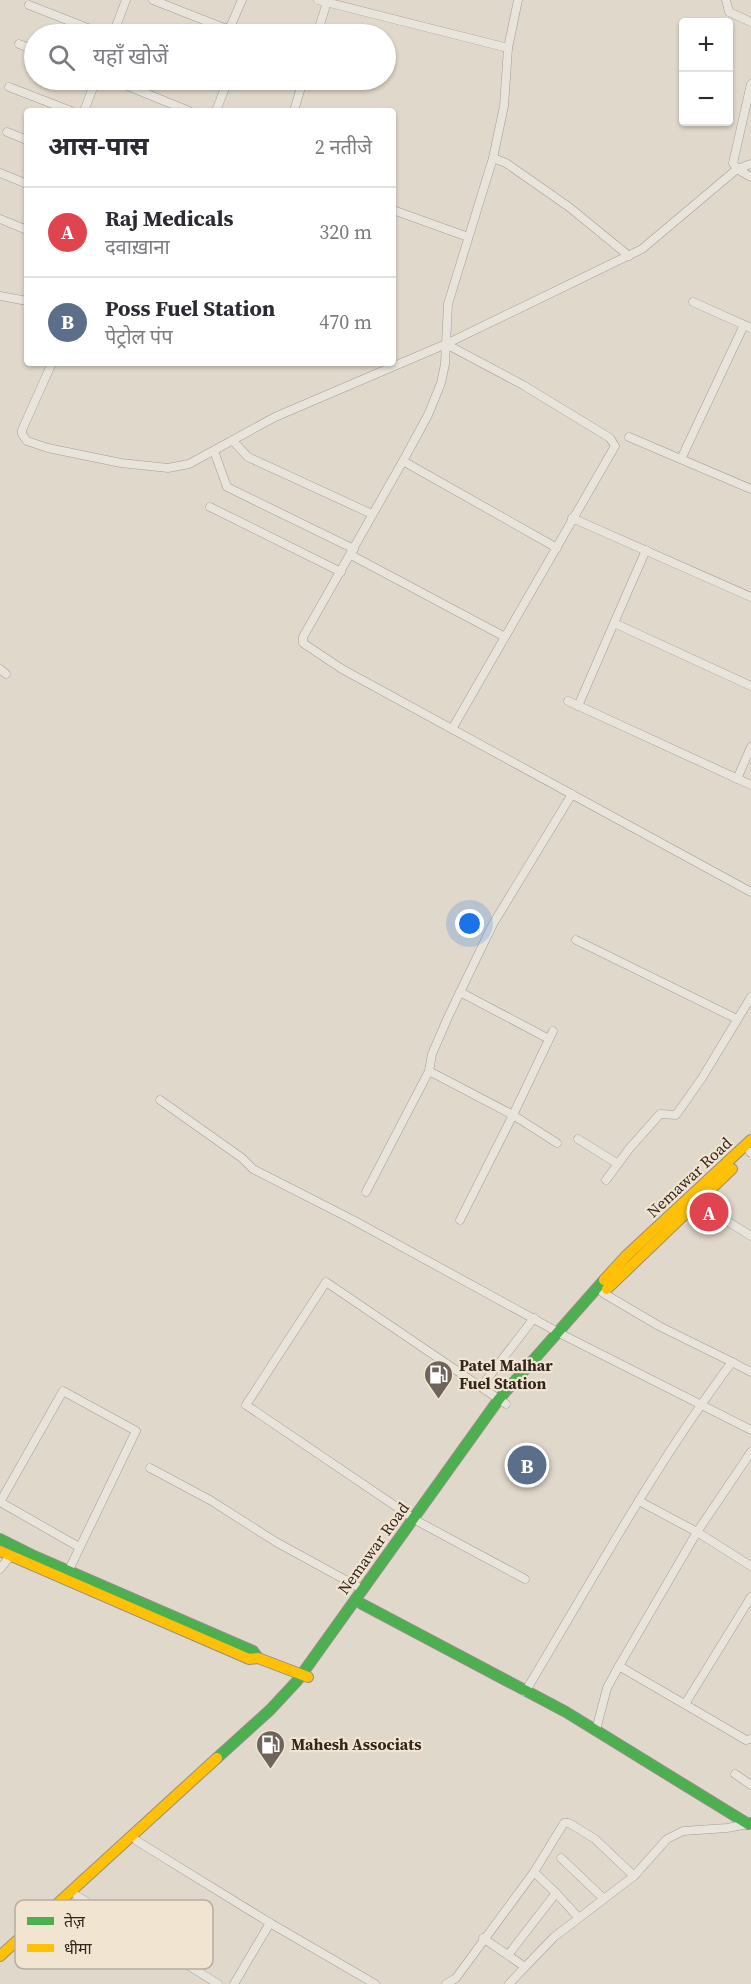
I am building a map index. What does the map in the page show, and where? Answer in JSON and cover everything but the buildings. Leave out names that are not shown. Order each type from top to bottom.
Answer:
[{"type":"main road","name":"Nemawar Road","points":[[561,1333],[603,1293],[751,1140]]},
{"type":"main road","name":"Nemawar Road","points":[[73,1900],[285,1704],[362,1589],[503,1402],[626,1256],[675,1216],[698,1202],[751,1152]]},
{"type":"main road","name":"Nemawar Road","points":[[61,1900],[305,1676],[362,1604],[416,1520]]},
{"type":"main road","points":[[0,1539],[66,1576]]},
{"type":"main road","points":[[5,1554],[66,1576],[249,1659],[258,1658],[305,1676]]},
{"type":"main road","points":[[362,1604],[566,1712],[749,1823]]},
{"type":"main road","name":"Nemawar Road","points":[[0,1956],[15,1942]]},
{"type":"main road","name":"Nemawar Road","points":[[0,1966],[15,1952]]},
{"type":"street","points":[[117,24],[126,0]]},
{"type":"street","points":[[153,0],[214,24]]},
{"type":"street","points":[[231,24],[242,0]]},
{"type":"street","points":[[318,0],[508,48]]},
{"type":"street","points":[[518,0],[508,48],[504,106],[493,158],[448,304],[441,383],[428,416],[303,637],[303,643],[342,669],[751,892]]},
{"type":"street","points":[[726,0],[729,12],[751,22]]},
{"type":"street","points":[[320,24],[327,2]]},
{"type":"street","points":[[29,5],[77,24]]},
{"type":"street","points":[[20,44],[24,46]]},
{"type":"street","points":[[751,84],[733,163],[737,169],[751,177]]},
{"type":"street","points":[[9,87],[63,108]]},
{"type":"street","points":[[85,108],[92,90]]},
{"type":"street","points":[[138,90],[182,108]]},
{"type":"street","points":[[217,108],[221,90]]},
{"type":"street","points":[[295,108],[300,90]]},
{"type":"street","points":[[7,132],[24,139]]},
{"type":"street","points":[[493,158],[506,163],[569,207],[629,256]]},
{"type":"street","points":[[51,366],[22,430],[27,441],[48,448],[121,463],[168,468],[189,464],[275,417],[446,345],[629,256],[654,239],[737,169],[751,164]]},
{"type":"street","points":[[0,173],[24,183]]},
{"type":"street","points":[[396,211],[468,237]]},
{"type":"street","points":[[0,219],[24,229]]},
{"type":"street","points":[[0,296],[24,300]]},
{"type":"street","points":[[681,459],[748,327],[693,303]]},
{"type":"street","points":[[446,345],[523,385],[610,438],[615,446],[452,729]]},
{"type":"street","points":[[628,437],[751,489]]},
{"type":"street","points":[[233,441],[248,457],[372,514]]},
{"type":"street","points":[[214,451],[227,487],[352,552],[505,637]]},
{"type":"street","points":[[403,461],[557,548]]},
{"type":"street","points":[[210,507],[341,572]]},
{"type":"street","points":[[573,518],[751,597]]},
{"type":"street","points":[[578,705],[646,550]]},
{"type":"street","points":[[615,623],[751,686]]},
{"type":"street","points":[[568,701],[751,785]]},
{"type":"street","points":[[737,779],[751,747]]},
{"type":"street","points":[[366,1192],[429,1071],[432,1054],[493,924],[572,794]]},
{"type":"street","points":[[576,940],[737,1019]]},
{"type":"street","points":[[460,992],[551,1035],[460,1220]]},
{"type":"street","points":[[606,1180],[660,1114],[676,1115],[702,1078],[751,997]]},
{"type":"street","points":[[429,1071],[513,1115],[557,1143]]},
{"type":"street","points":[[160,1100],[242,1158],[253,1169],[353,1220],[561,1333],[751,1430]]},
{"type":"street","points":[[578,1139],[618,1164]]},
{"type":"street","points":[[698,1202],[751,1236]]},
{"type":"street","points":[[503,1402],[326,1282],[246,1405],[416,1520],[525,1579]]},
{"type":"street","points":[[603,1293],[659,1326],[751,1372]]},
{"type":"street","points":[[481,1387],[534,1318]]},
{"type":"street","points":[[525,1692],[639,1502],[700,1405],[732,1362]]},
{"type":"street","points":[[66,1576],[136,1431],[63,1391],[0,1502],[79,1547]]},
{"type":"street","points":[[596,1730],[607,1688],[619,1666],[697,1532],[751,1452]]},
{"type":"street","points":[[150,1468],[210,1500],[268,1538],[362,1589]]},
{"type":"street","points":[[639,1502],[697,1532],[751,1566]]},
{"type":"street","points":[[0,1569],[5,1554]]},
{"type":"street","points":[[686,1704],[751,1597]]},
{"type":"street","points":[[619,1666],[746,1740],[751,1739]]},
{"type":"street","points":[[735,1774],[751,1785]]},
{"type":"street","points":[[446,1984],[456,1978],[483,1938],[534,1872],[566,1822],[596,1839],[634,1876]]},
{"type":"street","points":[[509,1984],[554,1937],[634,1876],[667,1839],[677,1833],[727,1828],[749,1823]]},
{"type":"street","points":[[137,1841],[375,1984]]},
{"type":"street","points":[[561,1858],[604,1899]]},
{"type":"street","points":[[534,1872],[578,1917]]},
{"type":"street","points":[[508,1955],[556,1893]]},
{"type":"street","points":[[77,1896],[83,1900]]},
{"type":"street","points":[[234,1984],[270,1923]]},
{"type":"street","points":[[483,1938],[525,1967]]},
{"type":"street","points":[[194,1969],[218,1984]]},
{"type":"traffic: fast","points":[[217,1758],[270,1710],[297,1681],[499,1399],[604,1280]]},
{"type":"traffic: fast","points":[[0,1539],[253,1651],[258,1658]]},
{"type":"traffic: fast","points":[[362,1604],[566,1712],[748,1824],[751,1823]]},
{"type":"traffic: slow","points":[[604,1280],[626,1256],[751,1140]]},
{"type":"traffic: slow","points":[[607,1289],[732,1169]]},
{"type":"traffic: slow","points":[[0,1551],[249,1659],[258,1658],[308,1677]]},
{"type":"traffic: slow","points":[[61,1900],[217,1758]]},
{"type":"traffic: slow","points":[[0,1956],[15,1942]]},
{"type":"place","name":"Raj Medicals","points":[[709,1212]]},
{"type":"place","name":"Patel Malhar Fuel Station","points":[[438,1400]]},
{"type":"place","name":"Poss Fuel Station","points":[[527,1465]]},
{"type":"place","name":"Mahesh Associats","points":[[270,1770]]}]
